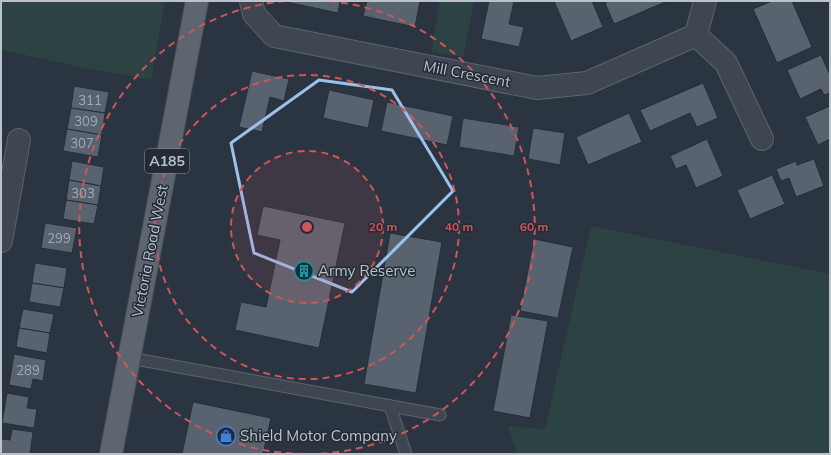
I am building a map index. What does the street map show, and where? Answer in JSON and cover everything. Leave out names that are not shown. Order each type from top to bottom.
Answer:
[{"type":"main road","name":"Victoria Road West","points":[[111,454],[197,1]]},
{"type":"street","name":"Mill Crescent","points":[[251,1],[254,14],[274,36],[538,88],[587,83],[696,35]]},
{"type":"street","points":[[706,1],[696,35],[726,63],[762,139]]},
{"type":"street","points":[[1,242],[19,140]]},
{"type":"lane","points":[[130,358],[440,415]]},
{"type":"lane","points":[[390,406],[406,454]]},
{"type":"highlighted area","points":[[319,80],[392,90],[453,191],[352,292],[254,253],[231,143]]},
{"type":"green space","points":[[1,1],[165,1],[151,80],[1,50]]},
{"type":"green space","points":[[440,1],[474,1],[463,57],[431,52]]},
{"type":"green space","points":[[591,226],[830,274],[830,454],[517,454],[508,426],[545,429]]},
{"type":"building","points":[[282,1],[340,1],[338,13]]},
{"type":"building","points":[[367,1],[420,1],[415,27],[363,16]]},
{"type":"building","points":[[489,1],[514,1],[509,24],[524,27],[519,47],[481,39]]},
{"type":"building","points":[[554,1],[592,1],[603,27],[571,41]]},
{"type":"building","points":[[609,1],[665,2],[614,24],[605,3]]},
{"type":"building","points":[[772,1],[792,1],[812,47],[777,63],[753,9]]},
{"type":"building","points":[[821,55],[830,75],[830,93],[824,95],[821,89],[800,99],[787,70]]},
{"type":"building","points":[[252,71],[289,79],[284,101],[270,97],[262,132],[239,127]]},
{"type":"building","points":[[703,83],[718,118],[697,127],[690,113],[650,131],[640,110]]},
{"type":"building","points":[[74,86],[109,92],[105,113],[71,108]]},
{"type":"building","points":[[329,90],[374,100],[368,128],[323,118]]},
{"type":"building","points":[[387,102],[453,116],[447,145],[381,131]]},
{"type":"building","points":[[830,106],[830,139],[818,145],[805,117]]},
{"type":"building","points":[[71,108],[105,113],[102,135],[67,129]]},
{"type":"building","points":[[629,113],[642,142],[588,165],[576,137]]},
{"type":"building","points":[[463,118],[519,127],[514,156],[459,147]]},
{"type":"building","points":[[533,128],[565,133],[560,165],[528,159]]},
{"type":"building","points":[[67,129],[102,135],[98,157],[63,151]]},
{"type":"building","points":[[707,139],[723,176],[696,188],[686,165],[676,169],[670,156]]},
{"type":"building","points":[[814,159],[824,186],[796,197],[789,178],[781,181],[776,169],[796,161],[797,165]]},
{"type":"building","points":[[72,161],[104,167],[101,186],[69,180]]},
{"type":"building","points":[[772,175],[785,204],[750,219],[737,190]]},
{"type":"building","points":[[69,180],[101,186],[98,205],[66,200]]},
{"type":"building","points":[[66,200],[98,205],[94,224],[63,219]]},
{"type":"building","name":"Army Reserve","points":[[263,206],[345,223],[319,348],[235,330],[241,302],[266,307],[280,240],[257,235]]},
{"type":"building","points":[[45,223],[77,228],[72,253],[41,248]]},
{"type":"building","points":[[390,233],[442,242],[416,393],[364,384]]},
{"type":"building","points":[[534,239],[573,247],[558,318],[520,311]]},
{"type":"building","points":[[35,263],[67,268],[64,288],[32,283]]},
{"type":"building","points":[[32,283],[64,288],[60,307],[29,302]]},
{"type":"building","points":[[23,309],[54,314],[50,333],[19,328]]},
{"type":"building","points":[[511,315],[548,321],[530,418],[493,411]]},
{"type":"building","points":[[19,328],[50,333],[47,353],[16,347]]},
{"type":"building","points":[[14,354],[46,360],[43,381],[33,379],[31,389],[9,385]]},
{"type":"building","points":[[7,393],[29,397],[27,408],[37,409],[34,428],[2,423]]},
{"type":"building","name":"Shield Motor Company","points":[[193,402],[271,418],[263,454],[182,454]]},
{"type":"building","points":[[12,429],[33,432],[30,454],[1,454],[1,439],[10,440]]},
{"type":"place","name":"Army Reserve","points":[[304,271]]},
{"type":"place","name":"Shield Motor Company","points":[[226,436]]}]
